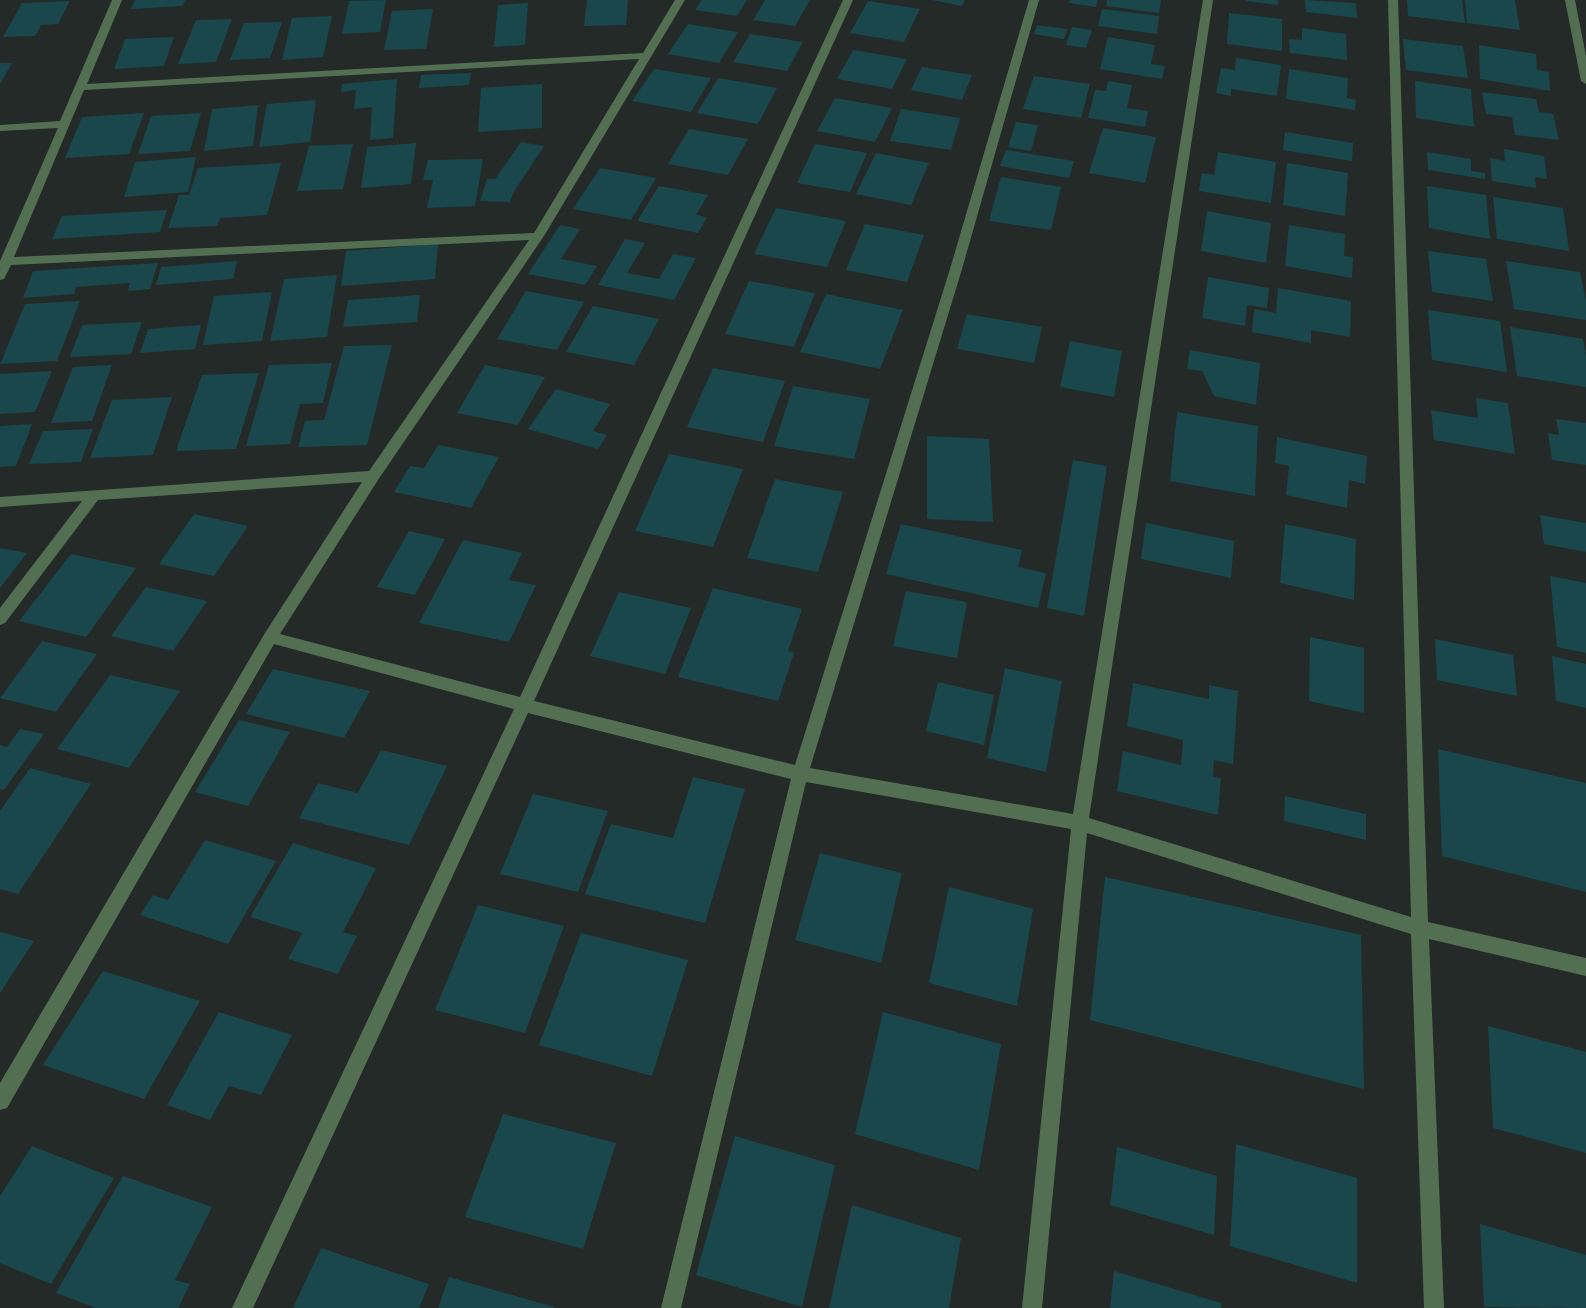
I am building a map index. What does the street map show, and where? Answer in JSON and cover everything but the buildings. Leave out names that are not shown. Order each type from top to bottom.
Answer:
[{"type":"street","points":[[0,276],[117,0]]},
{"type":"street","points":[[0,1101],[270,637],[373,476],[538,236],[680,0]]},
{"type":"street","points":[[242,1308],[524,705],[848,0]]},
{"type":"street","points":[[671,1308],[800,774],[956,269],[1034,0]]},
{"type":"street","points":[[1032,1308],[1080,823],[1208,0]]},
{"type":"street","points":[[1393,0],[1420,928],[1434,1308]]},
{"type":"street","points":[[1570,0],[1586,81]]},
{"type":"street","points":[[81,87],[646,56]]},
{"type":"street","points":[[0,128],[65,124]]},
{"type":"street","points":[[6,261],[538,236]]},
{"type":"street","points":[[0,502],[373,476]]},
{"type":"street","points":[[0,619],[94,496]]},
{"type":"street","points":[[270,637],[524,705],[800,774],[1080,823],[1420,928],[1586,967]]}]
